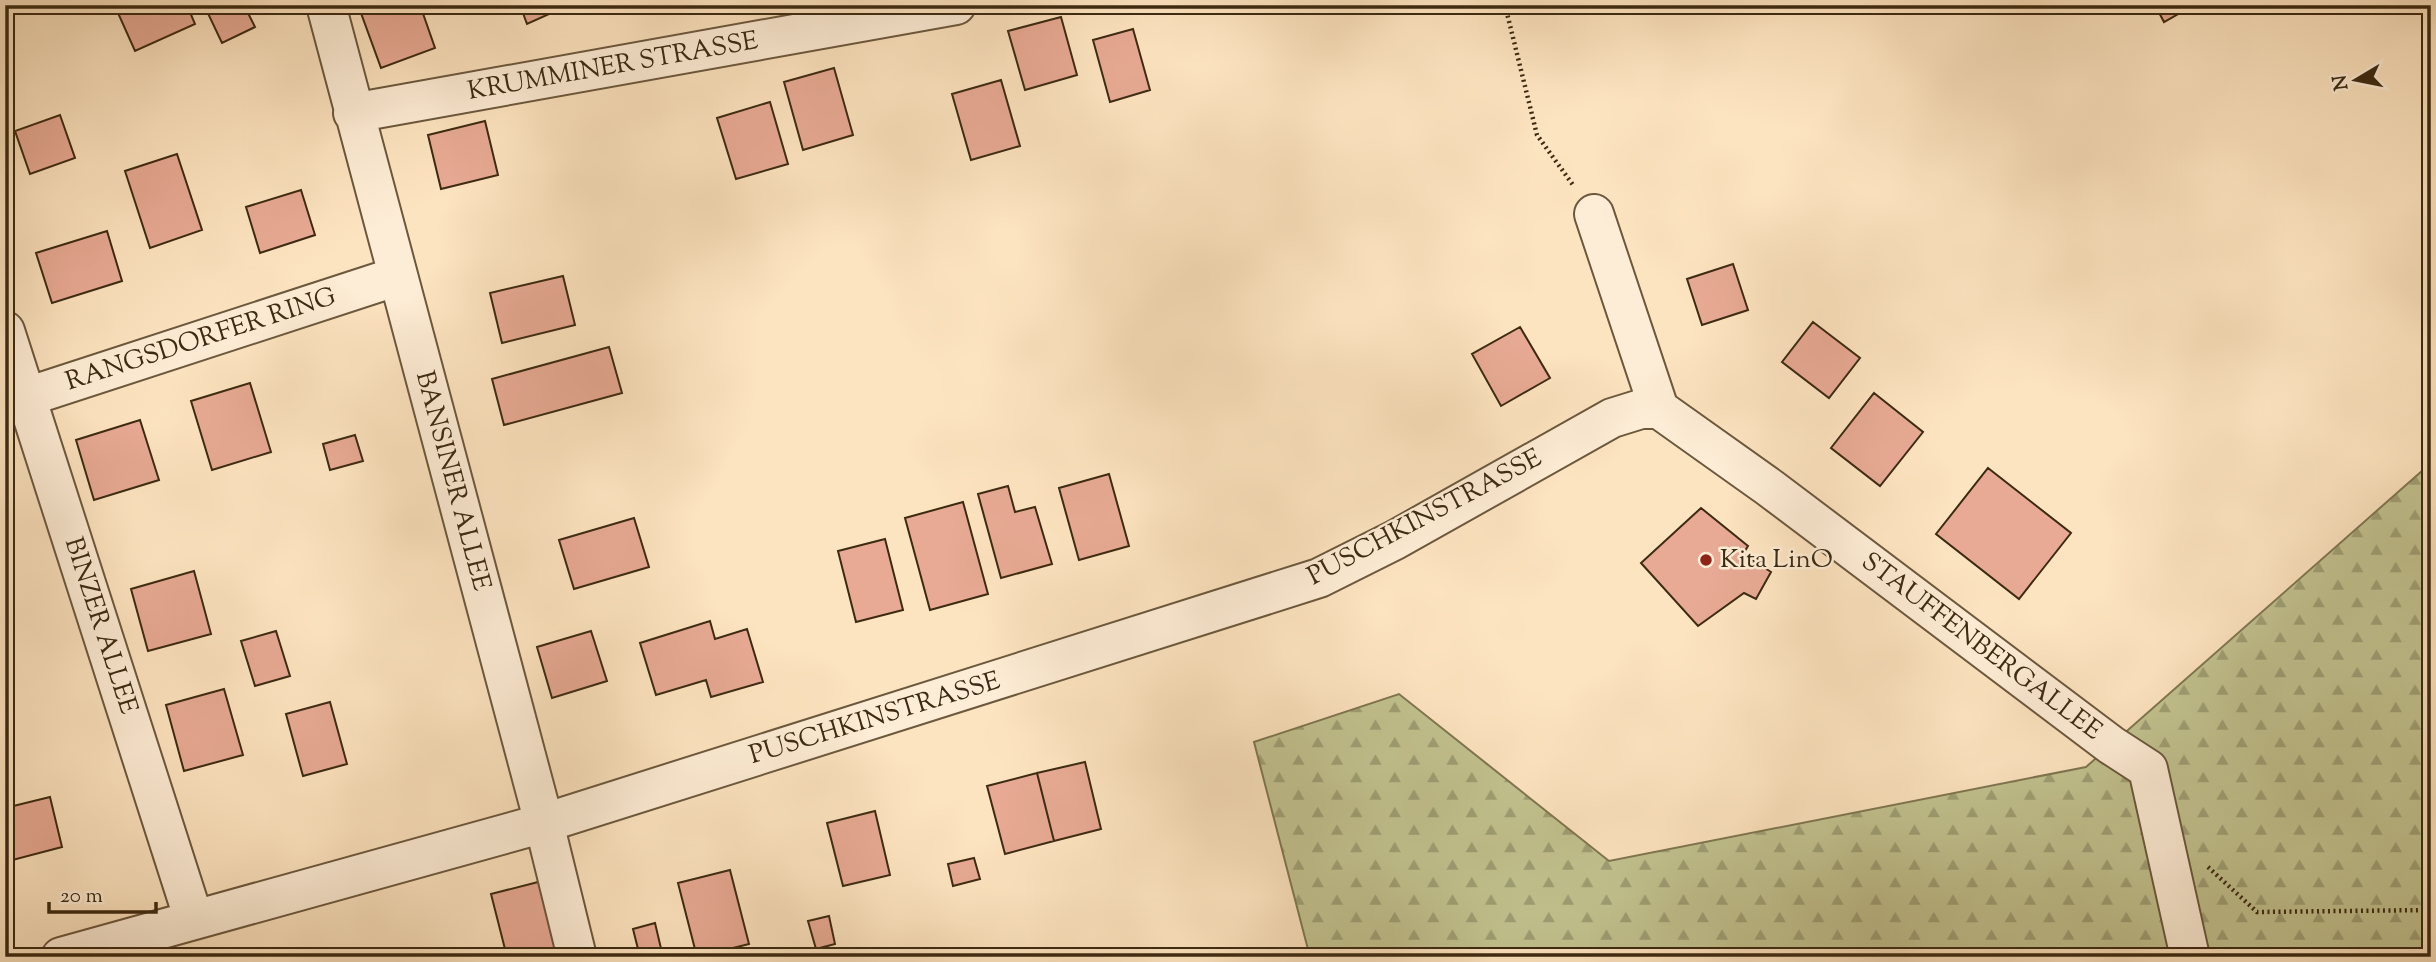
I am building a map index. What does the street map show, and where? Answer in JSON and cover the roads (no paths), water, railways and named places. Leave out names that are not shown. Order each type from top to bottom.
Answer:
[{"type":"street","name":"BANSINER ALLEE","points":[[326,5],[544,823],[576,957]]},
{"type":"street","name":"KRUMMINER STRASSE","points":[[353,113],[956,5]]},
{"type":"street","points":[[1594,214],[1659,409]]},
{"type":"street","name":"RANGSDORFER RING","points":[[16,401],[398,276]]},
{"type":"street","name":"BINZER ALLEE","points":[[5,331],[16,401],[194,920]]},
{"type":"street","name":"PUSCHKINSTRASSE","points":[[61,957],[544,823],[1319,578],[1395,540],[1612,418],[1641,409],[1659,409]]},
{"type":"street","name":"STAUFFENBERGALLEE","points":[[1659,409],[1770,488],[2111,745],[2148,769],[2190,957]]},
{"type":"place","name":"Kita LinO","points":[[1706,560]]}]
